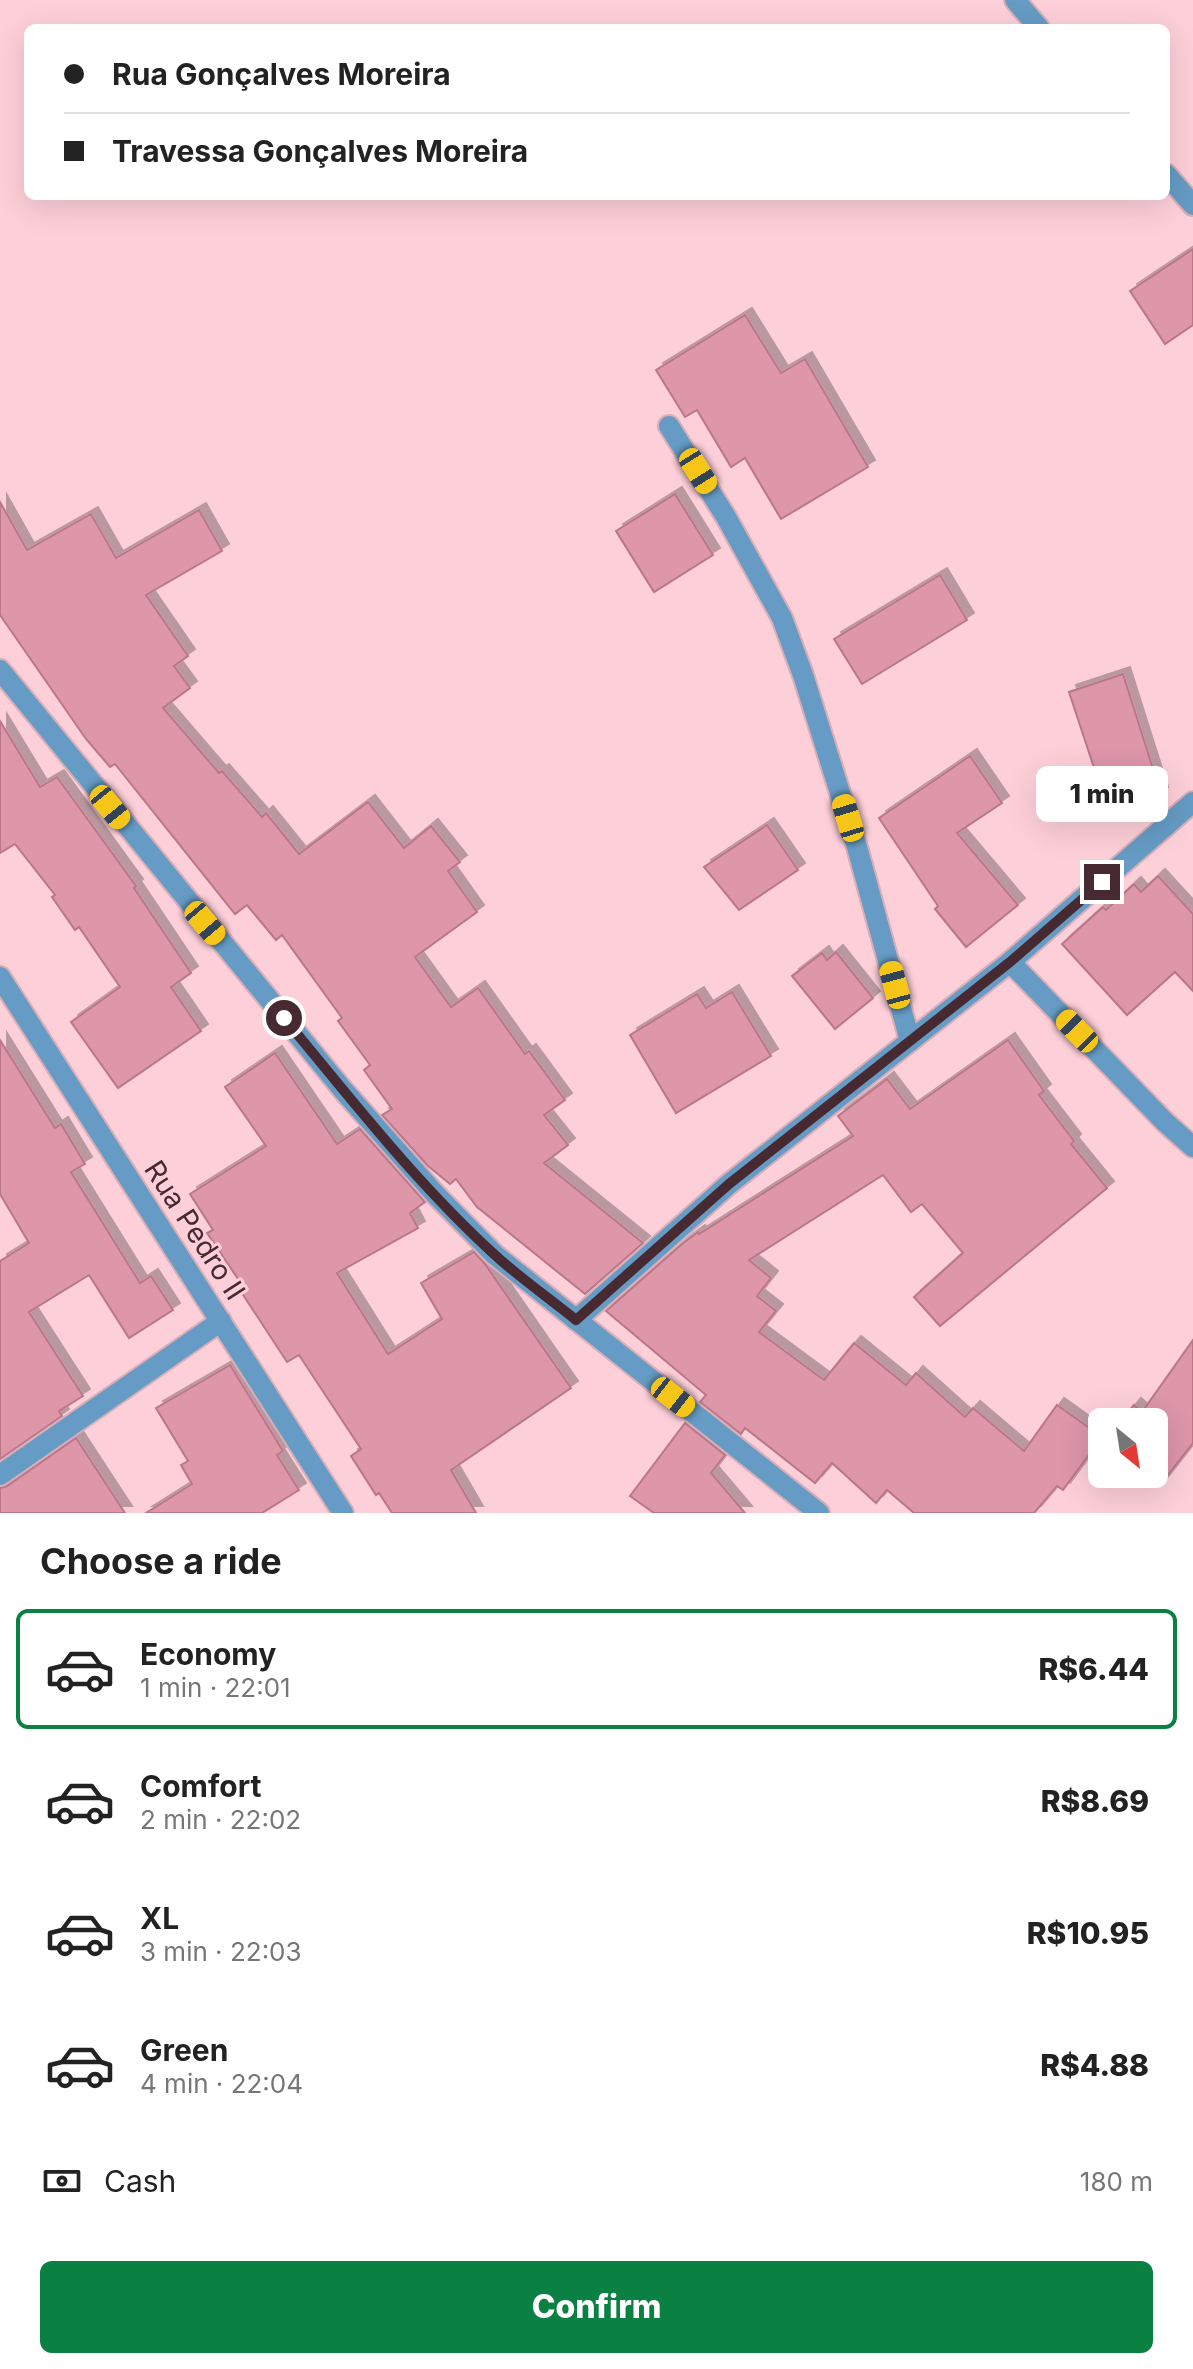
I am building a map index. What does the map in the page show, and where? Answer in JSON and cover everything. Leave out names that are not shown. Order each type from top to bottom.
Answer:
[{"type":"street","points":[[1015,0],[1036,24]]},
{"type":"street","points":[[1170,179],[1193,205]]},
{"type":"street","points":[[669,426],[726,517],[782,618],[857,847],[910,1041]]},
{"type":"street","points":[[0,670],[323,1066],[425,1183],[495,1255],[819,1513]]},
{"type":"street","points":[[576,1320],[729,1184],[1010,962],[1193,802]]},
{"type":"street","points":[[1010,962],[1193,1147]]},
{"type":"street","name":"Rua Pedro II","points":[[0,977],[343,1513]]},
{"type":"street","points":[[0,1475],[221,1321]]},
{"type":"building","points":[[1193,249],[1193,325],[1165,344],[1130,291]]},
{"type":"building","points":[[745,315],[781,373],[805,359],[868,467],[781,519],[745,458],[731,467],[697,410],[685,417],[656,370]]},
{"type":"building","points":[[675,494],[713,555],[654,592],[616,531]]},
{"type":"building","points":[[0,502],[27,550],[91,514],[116,558],[199,510],[222,551],[146,595],[188,656],[174,666],[190,688],[163,708],[262,817],[266,813],[299,854],[368,802],[404,848],[431,826],[460,862],[448,871],[477,912],[415,957],[451,1007],[478,988],[525,1054],[529,1051],[565,1100],[544,1115],[568,1145],[544,1163],[643,1243],[585,1294],[477,1207],[456,1179],[450,1184],[428,1166],[382,1115],[392,1109],[364,1070],[370,1065],[338,1021],[342,1018],[282,935],[276,940],[247,905],[235,914],[115,764],[110,767],[86,739],[0,615]]},
{"type":"building","points":[[940,575],[967,620],[862,684],[834,639]]},
{"type":"building","points":[[1123,674],[1161,794],[1108,810],[1069,692]]},
{"type":"building","points":[[0,721],[40,787],[57,777],[136,886],[134,888],[191,973],[171,987],[201,1031],[118,1088],[71,1022],[120,987],[79,927],[75,930],[52,897],[55,895],[15,844],[0,853]]},
{"type":"building","points":[[970,756],[1002,803],[957,833],[1018,905],[966,947],[935,909],[938,906],[879,818]]},
{"type":"building","points":[[767,825],[798,870],[739,910],[704,867]]},
{"type":"building","points":[[1158,876],[1193,914],[1193,991],[1175,972],[1127,1015],[1062,944],[1134,884],[1141,892]]},
{"type":"building","points":[[836,952],[873,998],[835,1029],[792,976],[822,953],[827,960]]},
{"type":"building","points":[[732,992],[771,1056],[676,1113],[630,1035],[697,994],[706,1008]]},
{"type":"building","points":[[0,1040],[55,1128],[61,1124],[85,1164],[71,1172],[140,1283],[151,1276],[173,1310],[129,1338],[89,1275],[29,1312],[83,1396],[59,1411],[62,1416],[0,1459],[0,1261],[29,1243],[0,1194]]},
{"type":"building","points":[[1008,1040],[1044,1091],[1039,1095],[1074,1141],[1071,1144],[1107,1188],[940,1326],[914,1297],[963,1253],[922,1204],[911,1212],[883,1175],[749,1260],[771,1278],[757,1296],[776,1311],[759,1332],[824,1380],[854,1343],[906,1385],[916,1373],[965,1417],[973,1408],[1024,1451],[1057,1405],[1088,1427],[1088,1456],[1063,1490],[1057,1486],[1034,1513],[914,1513],[887,1490],[876,1503],[832,1463],[815,1483],[745,1428],[741,1434],[700,1402],[706,1395],[606,1311],[698,1232],[853,1136],[838,1116],[887,1079],[910,1109]]},
{"type":"building","points":[[275,1053],[337,1144],[360,1129],[425,1202],[410,1213],[418,1228],[337,1273],[388,1354],[442,1319],[421,1283],[474,1252],[571,1388],[451,1470],[476,1513],[392,1513],[379,1493],[376,1495],[351,1456],[361,1449],[299,1355],[287,1362],[207,1233],[213,1230],[190,1194],[266,1146],[225,1087]]},
{"type":"building","points":[[1193,1340],[1193,1443],[1168,1475],[1168,1408],[1145,1408]]},
{"type":"building","points":[[230,1365],[283,1451],[277,1455],[299,1490],[262,1513],[146,1513],[192,1484],[181,1465],[188,1461],[156,1408]]},
{"type":"building","points":[[685,1423],[725,1455],[711,1473],[745,1513],[654,1513],[630,1496]]},
{"type":"building","points":[[76,1438],[125,1513],[0,1513],[0,1488]]},
{"type":"route","points":[[284,1018],[435,1194],[495,1255],[576,1320],[729,1184],[1010,962],[1102,882]]}]
